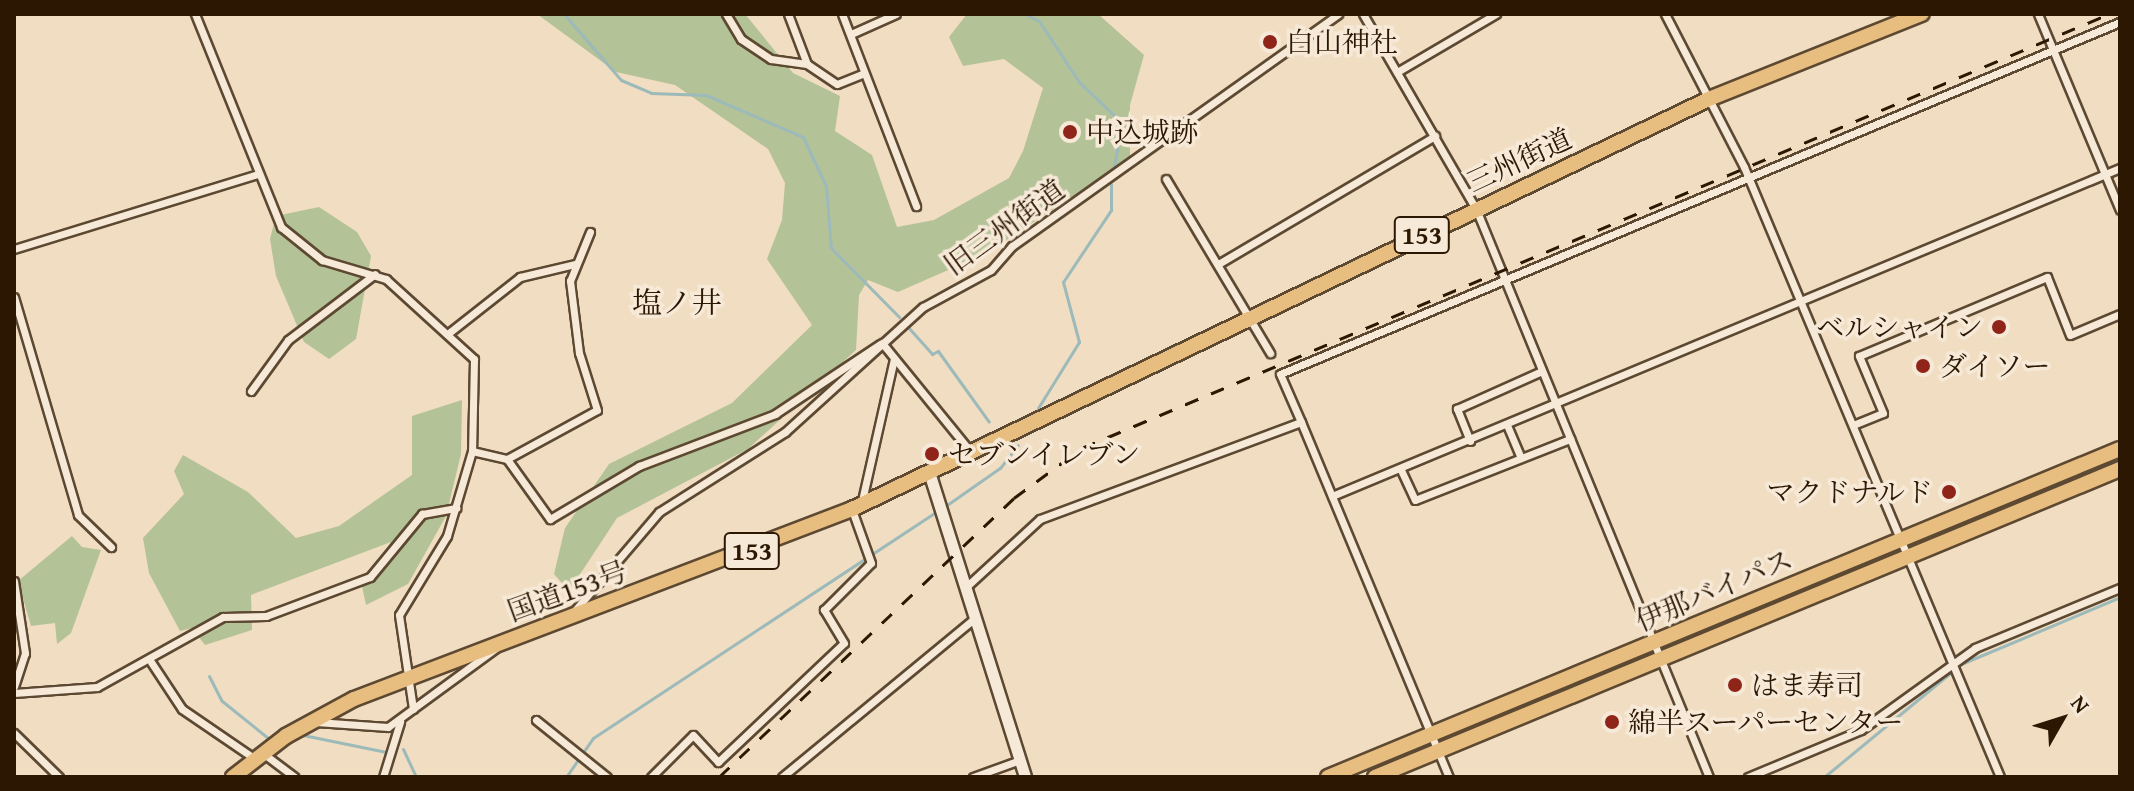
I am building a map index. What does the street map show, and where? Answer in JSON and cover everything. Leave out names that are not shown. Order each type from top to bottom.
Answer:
[{"type":"highway","name":"三州街道","points":[[929,472],[1709,99],[1922,14]]},
{"type":"highway","name":"伊那バイパス","points":[[1328,777],[2120,449]]},
{"type":"highway","name":"伊那バイパス","points":[[1375,777],[2120,469]]},
{"type":"highway","name":"国道153号","points":[[233,777],[311,721],[405,678],[856,507],[929,472]]},
{"type":"street","points":[[195,14],[258,174],[295,245],[375,274],[465,345],[477,375],[472,451],[456,508],[439,553],[399,615],[405,678],[413,709]]},
{"type":"street","points":[[726,14],[758,53],[807,64],[837,84],[864,73]]},
{"type":"street","points":[[788,14],[807,64]]},
{"type":"street","points":[[842,14],[916,206]]},
{"type":"street","points":[[851,34],[896,14]]},
{"type":"street","name":"旧三州街道","points":[[569,618],[644,524],[785,432],[923,307],[991,270],[1012,246],[1150,153],[1256,65],[1338,14]]},
{"type":"street","points":[[1363,14],[1476,209],[1651,645],[1709,777]]},
{"type":"street","points":[[1397,72],[1496,14]]},
{"type":"street","points":[[1665,14],[1748,178],[2000,777]]},
{"type":"street","points":[[2038,14],[2120,210]]},
{"type":"street","points":[[1449,777],[1280,374],[2120,22]]},
{"type":"street","points":[[1220,263],[1435,136]]},
{"type":"street","points":[[1332,496],[1401,470],[2120,168]]},
{"type":"street","points":[[14,249],[258,174]]},
{"type":"street","points":[[1166,179],[1220,263],[1270,353]]},
{"type":"street","points":[[472,451],[507,459],[597,410],[579,353],[575,264],[590,232]]},
{"type":"street","points":[[450,332],[520,277],[543,266],[575,264]]},
{"type":"street","points":[[251,391],[288,340],[375,274]]},
{"type":"street","points":[[1853,425],[1883,413],[1859,356],[2047,277],[2070,335],[2120,314]]},
{"type":"street","points":[[14,297],[78,515],[111,547]]},
{"type":"street","points":[[507,459],[550,519],[639,466],[775,414],[882,343],[970,451]]},
{"type":"street","points":[[651,777],[693,735],[718,762],[844,643],[824,610],[870,554],[856,507],[894,359]]},
{"type":"street","points":[[1470,441],[1457,409],[1542,371]]},
{"type":"street","points":[[966,587],[1040,519],[1301,422]]},
{"type":"street","points":[[1507,425],[1520,456]]},
{"type":"street","points":[[1401,470],[1415,500],[1520,456],[1570,439]]},
{"type":"street","points":[[929,472],[1025,777]]},
{"type":"street","points":[[14,693],[87,690],[151,662],[223,617],[266,616],[370,577],[422,514],[456,508]]},
{"type":"street","points":[[14,686],[25,653],[15,587]]},
{"type":"street","points":[[1748,777],[1861,730],[1953,667],[2120,588]]},
{"type":"street","points":[[782,777],[975,618]]},
{"type":"street","points":[[383,777],[400,722],[500,644]]},
{"type":"street","points":[[151,662],[182,709],[294,777]]},
{"type":"street","points":[[536,720],[582,751],[607,777]]},
{"type":"street","points":[[311,721],[365,731],[400,722]]},
{"type":"street","points":[[14,733],[59,777]]},
{"type":"street","points":[[973,777],[1020,760]]},
{"type":"green space","points":[[537,14],[745,14],[793,73],[840,96],[835,131],[872,155],[897,227],[934,220],[1009,178],[1023,151],[1043,88],[1004,59],[963,66],[949,37],[967,14],[1098,14],[1144,55],[1130,105],[1130,158],[987,253],[898,292],[868,280],[859,295],[856,350],[748,449],[617,518],[569,591],[554,574],[565,528],[609,464],[732,403],[812,325],[767,259],[782,220],[785,183],[768,149],[675,85],[616,72]]},
{"type":"green space","points":[[319,207],[357,232],[371,256],[356,339],[329,359],[304,342],[276,276],[270,239],[276,216]]},
{"type":"green space","points":[[462,400],[461,454],[446,516],[408,584],[366,605],[362,586],[391,542],[251,595],[252,630],[205,645],[192,628],[180,631],[149,573],[143,538],[184,494],[174,471],[183,455],[248,492],[296,538],[339,526],[412,475],[412,416]]},
{"type":"green space","points":[[72,536],[82,547],[101,550],[71,633],[57,644],[55,623],[31,626],[18,581]]},
{"type":"waterway","points":[[564,14],[621,80],[651,93],[706,95],[803,137],[826,186],[831,248],[899,317]]},
{"type":"waterway","points":[[1025,14],[1039,21],[1079,82],[1122,123],[1113,172]]},
{"type":"waterway","points":[[1038,408],[1079,342],[1063,282],[1111,210],[1111,184]]},
{"type":"waterway","points":[[907,326],[932,354],[938,351],[989,422]]},
{"type":"waterway","points":[[944,507],[1000,468],[1018,445]]},
{"type":"waterway","points":[[566,777],[593,738],[937,511]]},
{"type":"waterway","points":[[1824,777],[1961,664],[2120,597]]},
{"type":"waterway","points":[[209,676],[222,701],[268,738]]},
{"type":"waterway","points":[[303,735],[386,752]]},
{"type":"waterway","points":[[403,749],[416,777]]},
{"type":"railway","points":[[719,777],[1014,498],[1082,448],[2109,14]]},
{"type":"place","name":"白山神社","points":[[1270,42]]},
{"type":"place","name":"中込城跡","points":[[1070,132]]},
{"type":"place","name":"ベルシャイン","points":[[1999,327]]},
{"type":"place","name":"ダイソー","points":[[1923,366]]},
{"type":"place","name":"セブンイレブン","points":[[932,454]]},
{"type":"place","name":"マクドナルド","points":[[1949,492]]},
{"type":"place","name":"はま寿司","points":[[1735,685]]},
{"type":"place","name":"綿半スーパーセンター","points":[[1612,722]]},
{"type":"district","name":"塩ノ井","points":[[677,302]]}]
